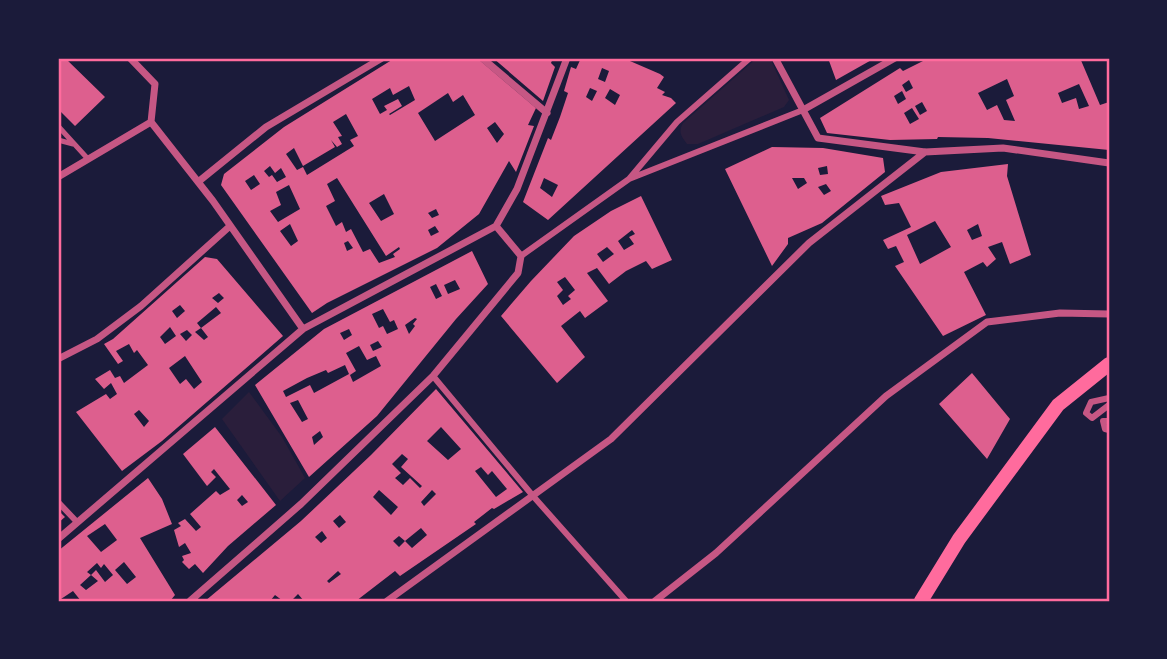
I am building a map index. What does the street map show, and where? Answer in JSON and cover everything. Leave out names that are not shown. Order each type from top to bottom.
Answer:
[{"type":"main road","points":[[922,601],[959,539],[1058,405],[1109,364]]},
{"type":"street","points":[[130,58],[155,84],[151,122],[198,182],[303,329]]},
{"type":"street","points":[[198,182],[266,127],[382,58]]},
{"type":"street","points":[[482,58],[547,113]]},
{"type":"street","points":[[58,539],[303,329],[496,226],[513,195],[567,58]]},
{"type":"street","points":[[629,179],[677,122],[750,58]]},
{"type":"street","points":[[775,58],[818,138],[925,152],[1003,148],[1109,163]]},
{"type":"street","points":[[190,601],[301,504],[433,376],[518,273],[521,256],[629,179],[803,110],[895,58]]},
{"type":"street","points":[[58,177],[151,122]]},
{"type":"street","points":[[387,601],[611,439],[809,243],[925,152]]},
{"type":"street","points":[[58,359],[97,339],[141,306],[230,226]]},
{"type":"street","points":[[496,226],[521,256]]},
{"type":"street","points":[[655,601],[716,553],[886,396],[987,322],[1060,313],[1109,314]]},
{"type":"street","points":[[433,376],[533,496],[626,601]]},
{"type":"street","points":[[1109,398],[1091,402],[1086,413],[1092,418],[1109,405]]},
{"type":"street","points":[[1109,421],[1103,421],[1105,429],[1109,430]]},
{"type":"street","points":[[58,502],[77,522]]},
{"type":"lane","points":[[58,126],[88,159]]},
{"type":"lane","points":[[58,140],[73,144]]},
{"type":"shaded area","points":[[757,58],[770,58],[789,100],[784,107],[698,144],[687,144],[681,134],[683,123]]},
{"type":"shaded area","points":[[249,392],[282,437],[305,478],[280,501],[222,419]]},
{"type":"building","points":[[58,58],[65,58],[105,97],[75,126],[58,109]]},
{"type":"building","points":[[395,58],[477,58],[536,108],[528,125],[534,126],[516,172],[509,161],[479,214],[437,248],[312,313],[221,185],[224,174],[284,127]],"holes":[[[409,86],[415,100],[390,115],[402,106],[398,99],[384,106],[387,110],[380,114],[372,99],[390,88],[393,95]],[[448,93],[453,102],[463,95],[475,115],[435,141],[418,113]],[[346,114],[358,136],[350,140],[354,146],[307,175],[303,167],[297,170],[286,154],[294,148],[303,166],[335,147],[331,140],[337,147],[342,144],[338,137],[342,136],[333,122]],[[495,122],[504,134],[497,143],[487,128]],[[270,166],[275,173],[281,168],[286,177],[277,182],[272,175],[269,177],[264,171]],[[254,175],[260,184],[251,190],[245,181]],[[337,178],[386,256],[399,247],[393,254],[395,257],[379,263],[370,249],[363,252],[351,229],[346,232],[342,222],[336,226],[326,206],[335,201],[327,184]],[[289,185],[300,209],[278,222],[270,211],[281,205],[276,192]],[[384,194],[394,214],[381,221],[369,203]],[[436,209],[439,215],[432,218],[428,213]],[[290,224],[298,241],[291,246],[280,231]],[[435,226],[439,232],[431,236],[428,230]],[[348,241],[353,248],[347,251],[344,243]]]},
{"type":"building","points":[[493,58],[553,58],[551,63],[555,67],[543,101]]},
{"type":"building","points":[[581,58],[623,58],[664,77],[657,88],[665,92],[662,95],[676,103],[548,220],[523,202],[548,138],[551,140],[560,117],[568,93],[564,91],[571,67],[576,69]],"holes":[[[602,68],[609,71],[605,82],[598,79]],[[590,88],[597,91],[592,101],[586,97]],[[610,89],[620,95],[615,105],[605,98]],[[544,178],[558,185],[552,197],[540,188]]]},
{"type":"building","points":[[828,58],[875,58],[836,80]]},
{"type":"building","points":[[929,58],[1080,58],[1100,105],[1109,102],[1109,150],[988,138],[890,140],[827,133],[820,118],[900,68],[903,71]],"holes":[[[1007,79],[1014,96],[1006,100],[1015,121],[1004,120],[997,105],[987,110],[978,93]],[[909,80],[913,88],[906,92],[902,85]],[[1079,84],[1089,106],[1079,109],[1076,98],[1062,103],[1058,93]],[[902,91],[906,99],[898,104],[894,96]],[[922,102],[927,111],[920,115],[915,106]],[[912,108],[919,119],[910,124],[904,113]]]},
{"type":"building","points":[[772,147],[823,148],[883,158],[885,172],[822,223],[788,238],[788,244],[772,266],[725,169]],"holes":[[[827,166],[828,174],[820,175],[818,168]],[[792,178],[804,178],[807,183],[798,189]],[[826,184],[831,191],[824,195],[818,187]]]},
{"type":"building","points":[[1008,164],[1007,176],[1031,255],[1010,264],[1002,242],[988,247],[996,259],[987,267],[983,262],[964,272],[986,315],[943,336],[895,266],[904,262],[896,246],[888,249],[883,240],[911,227],[899,203],[885,205],[881,196],[941,172]],"holes":[[[935,221],[951,247],[920,264],[907,235]],[[978,224],[982,236],[972,240],[967,230]]]},
{"type":"building","points":[[641,196],[672,260],[652,269],[646,261],[609,284],[597,268],[587,273],[608,301],[585,318],[580,311],[561,326],[585,357],[557,383],[501,316],[574,236],[611,211]],"holes":[[[632,230],[635,234],[629,237],[634,244],[624,250],[618,241]],[[607,247],[614,254],[603,262],[597,254]],[[565,277],[575,290],[568,296],[571,299],[563,305],[557,296],[563,290],[557,282]]]},
{"type":"building","points":[[472,251],[488,284],[377,416],[309,477],[255,385],[324,329]],"holes":[[[455,280],[460,289],[448,294],[444,285]],[[436,284],[442,296],[436,299],[430,287]],[[383,309],[390,322],[394,320],[398,329],[387,334],[383,326],[379,328],[372,314]],[[415,318],[415,326],[409,334],[405,325]],[[349,329],[352,335],[344,340],[340,333]],[[378,341],[382,347],[373,351],[370,345]],[[359,346],[367,360],[376,356],[381,366],[353,382],[350,375],[356,371],[346,353]],[[345,365],[349,374],[314,393],[310,385],[286,397],[283,391],[326,370],[328,373]],[[298,400],[308,419],[302,422],[290,403]],[[320,431],[323,437],[314,445],[312,437]]]},
{"type":"building","points":[[205,257],[217,259],[283,336],[162,441],[122,471],[76,412],[106,394],[110,399],[117,394],[111,383],[104,389],[95,379],[110,370],[115,378],[120,376],[124,383],[148,365],[137,350],[134,353],[129,344],[116,351],[123,361],[118,364],[104,344]],"holes":[[[219,293],[224,298],[218,303],[212,298]],[[180,305],[185,311],[177,318],[172,311]],[[216,307],[221,313],[201,328],[197,323]],[[170,327],[176,336],[165,344],[160,337]],[[201,328],[208,337],[204,340],[195,332]],[[187,330],[192,335],[186,341],[180,334]],[[185,356],[202,382],[194,389],[186,379],[180,384],[169,368]],[[139,410],[149,421],[144,427],[134,414]]]},
{"type":"building","points":[[972,373],[1010,419],[987,459],[939,404]]},
{"type":"building","points":[[436,389],[523,492],[492,508],[474,522],[476,524],[400,576],[395,571],[356,601],[304,601],[298,594],[291,601],[283,601],[275,595],[270,601],[205,601],[301,521]],"holes":[[[441,427],[461,449],[448,460],[427,441]],[[402,454],[408,459],[401,467],[422,486],[420,488],[410,478],[403,485],[395,478],[401,473],[392,464]],[[481,467],[488,475],[492,471],[507,489],[496,497],[475,471]],[[379,490],[398,507],[391,515],[373,497]],[[432,490],[436,494],[424,506],[421,502]],[[340,515],[346,522],[339,528],[333,521]],[[421,528],[427,535],[412,548],[405,541]],[[322,531],[327,538],[321,543],[315,537]],[[399,536],[405,541],[399,547],[393,541]],[[338,571],[341,574],[329,583],[327,581]]]},
{"type":"building","points":[[215,427],[276,505],[228,546],[203,573],[195,564],[189,569],[182,562],[182,556],[191,553],[185,543],[179,547],[174,530],[181,526],[178,523],[185,519],[196,531],[201,527],[190,514],[216,491],[220,495],[230,489],[214,469],[211,472],[216,477],[207,486],[183,454]],"holes":[[[242,495],[248,502],[242,506],[237,500]]]},
{"type":"building","points":[[148,478],[162,499],[172,524],[140,538],[175,595],[170,601],[81,601],[73,591],[58,601],[58,551]],"holes":[[[105,524],[117,540],[101,552],[87,536]],[[124,562],[136,577],[127,584],[115,570]],[[97,563],[101,568],[104,564],[113,575],[105,582],[96,570],[91,575],[87,572]],[[91,575],[98,581],[86,590],[80,585]]]},
{"type":"building","points":[[58,510],[65,517],[58,523]]}]
